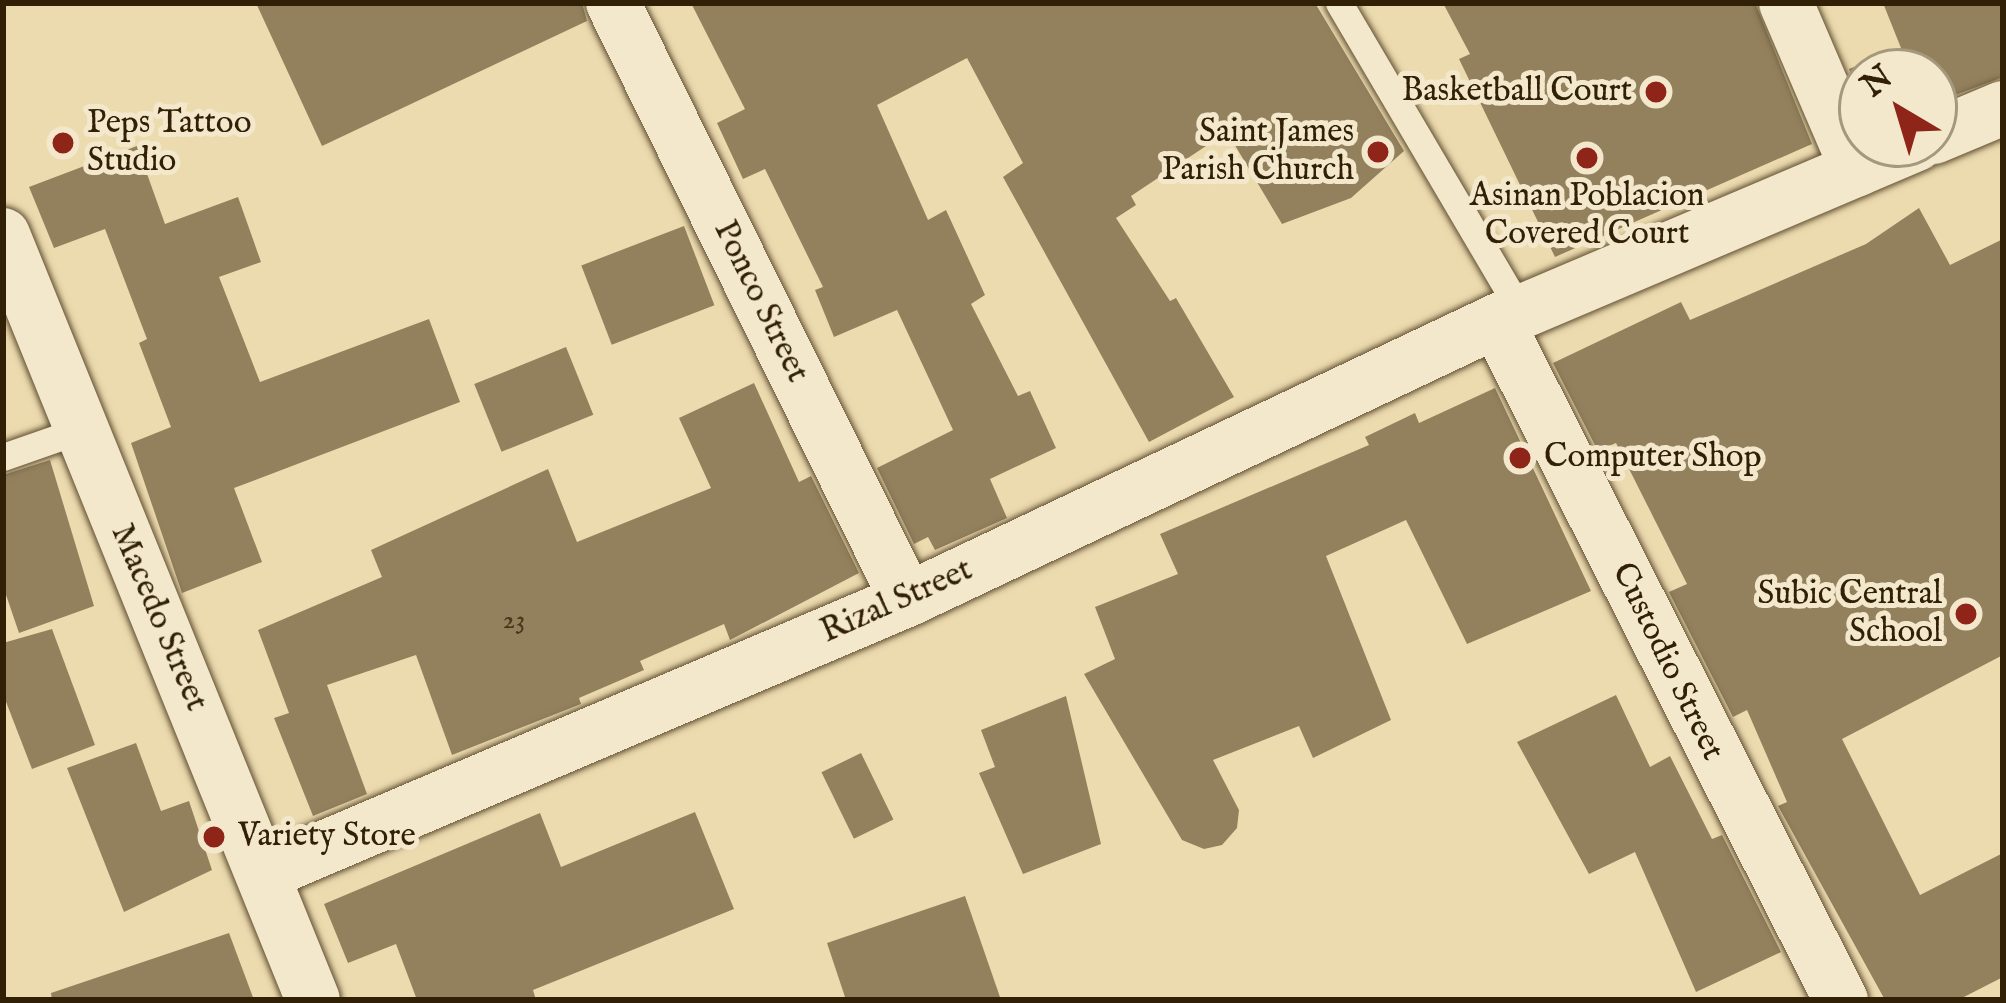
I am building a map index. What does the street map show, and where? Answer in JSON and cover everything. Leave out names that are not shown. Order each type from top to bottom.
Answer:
[{"type":"street","name":"Ponco Street","points":[[613,3],[907,600]]},
{"type":"street","points":[[1786,3],[1857,170]]},
{"type":"street","points":[[1958,127],[2003,107]]},
{"type":"street","name":"Rizal Street","points":[[265,873],[907,600],[1509,316],[1862,168]]},
{"type":"street","name":"Macedo Street","points":[[3,235],[314,1000]]},
{"type":"street","name":"Custodio Street","points":[[1509,316],[1841,1000]]},
{"type":"lane","points":[[1339,3],[1509,316]]},
{"type":"lane","points":[[3,457],[80,430]]},
{"type":"building","points":[[256,3],[582,3],[587,21],[322,146]]},
{"type":"building","points":[[691,3],[1315,3],[1404,151],[1351,198],[1282,224],[1227,132],[1131,196],[1136,205],[1116,218],[1170,301],[1176,298],[1234,397],[1149,442],[1003,177],[1023,163],[967,58],[877,105],[928,220],[946,210],[985,295],[971,304],[1018,396],[1030,391],[1056,448],[990,479],[1007,518],[935,550],[928,537],[914,544],[877,468],[953,430],[897,310],[834,337],[815,290],[823,287],[765,169],[743,179],[717,123],[745,109]]},
{"type":"building","name":"Asinan Poblacion Covered Court","points":[[1443,3],[1755,3],[1812,144],[1555,257],[1459,59],[1470,54]]},
{"type":"building","points":[[1883,3],[2003,3],[2003,77],[1958,94],[1958,48],[1901,48]]},
{"type":"building","points":[[137,146],[165,224],[238,197],[261,262],[219,277],[260,382],[429,319],[460,402],[234,488],[262,562],[182,593],[131,443],[171,427],[139,343],[147,339],[105,229],[54,248],[29,187]]},
{"type":"building","points":[[1919,208],[1950,265],[2003,239],[2003,655],[1842,739],[1920,895],[2003,853],[2003,977],[1958,1000],[1885,1000],[1778,806],[1787,802],[1747,710],[1733,717],[1669,592],[1687,584],[1616,443],[1598,451],[1553,363],[1681,302],[1690,320],[1866,244]]},
{"type":"building","points":[[684,226],[714,305],[612,345],[581,265]]},
{"type":"building","points":[[566,347],[593,415],[502,452],[474,384]]},
{"type":"building","points":[[754,383],[799,482],[811,476],[859,573],[730,640],[724,624],[640,661],[644,670],[579,698],[581,704],[452,755],[416,655],[327,685],[367,794],[313,816],[274,718],[289,713],[258,630],[382,577],[371,550],[548,469],[577,542],[711,488],[679,418]]},
{"type":"building","points":[[1495,388],[1591,591],[1467,644],[1406,520],[1326,556],[1391,720],[1313,758],[1299,726],[1213,760],[1239,810],[1237,828],[1222,845],[1204,849],[1182,840],[1084,674],[1115,659],[1095,607],[1178,574],[1160,534],[1369,445],[1365,437],[1415,413],[1419,423]]},
{"type":"building","points":[[50,460],[94,606],[19,633],[3,586],[3,475]]},
{"type":"building","points":[[52,629],[95,745],[32,769],[3,694],[3,643]]},
{"type":"building","points":[[1616,695],[1650,767],[1670,756],[1712,839],[1722,835],[1781,952],[1696,992],[1635,852],[1589,874],[1517,742]]},
{"type":"building","points":[[1066,696],[1101,844],[1023,874],[979,773],[995,767],[981,730]]},
{"type":"building","points":[[136,743],[161,811],[189,801],[212,870],[124,912],[67,768]]},
{"type":"building","points":[[861,753],[893,820],[854,839],[821,772]]},
{"type":"building","points":[[695,812],[734,909],[533,990],[536,1000],[417,1000],[396,944],[348,963],[324,904],[540,813],[561,867]]},
{"type":"building","points":[[965,896],[1001,1000],[846,1000],[827,943]]},
{"type":"building","points":[[229,933],[254,1000],[52,1000],[51,993]]},
{"type":"place","name":"Basketball Court","points":[[1656,92]]},
{"type":"place","name":"Peps Tattoo Studio","points":[[63,143]]},
{"type":"place","name":"Saint James Parish Church","points":[[1378,152]]},
{"type":"place","name":"Asinan Poblacion Covered Court","points":[[1587,158]]},
{"type":"place","name":"Computer Shop","points":[[1520,458]]},
{"type":"place","name":"Subic Central School","points":[[1966,614]]},
{"type":"place","name":"Variety Store","points":[[214,837]]}]
